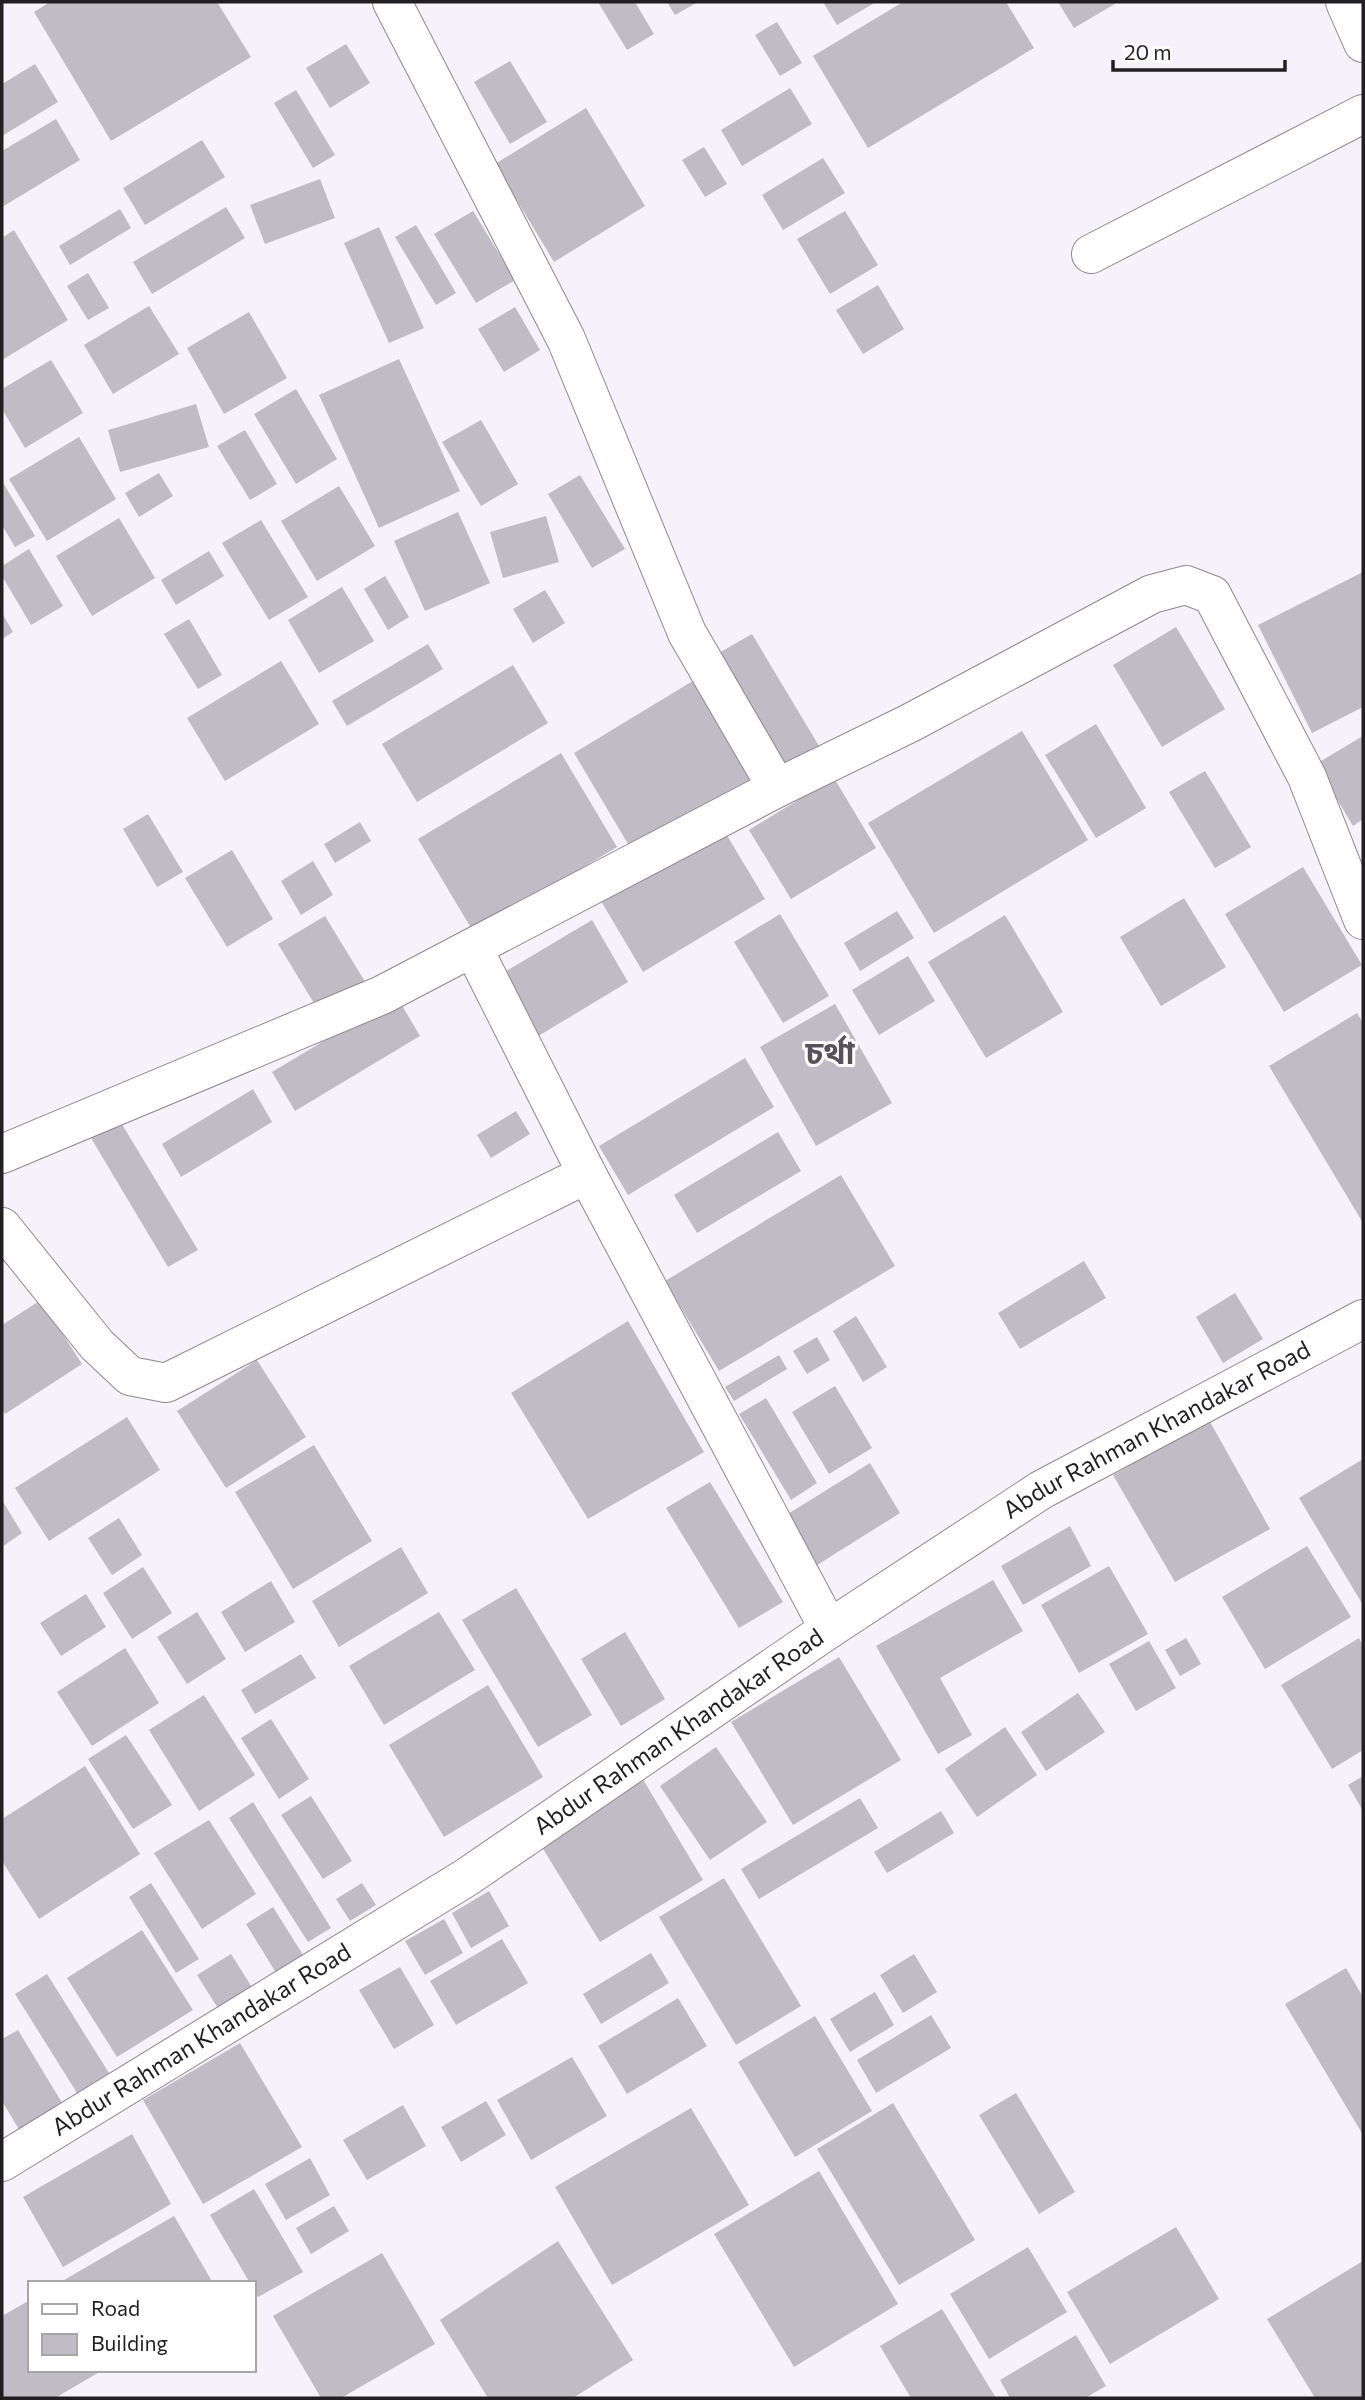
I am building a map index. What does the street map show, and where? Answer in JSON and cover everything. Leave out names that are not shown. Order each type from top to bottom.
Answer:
[{"type":"street","points":[[393,2],[566,339],[687,633],[777,788]]},
{"type":"street","points":[[1345,2],[1363,43]]},
{"type":"street","points":[[1091,254],[1363,114]]},
{"type":"street","points":[[2,1154],[382,995],[777,788],[910,723],[1152,594],[1186,585],[1212,595],[1307,777],[1363,920]]},
{"type":"street","points":[[473,948],[587,1174],[829,1629]]},
{"type":"street","points":[[2,1227],[97,1345],[130,1376],[166,1383],[587,1174]]},
{"type":"street","name":"Abdur Rahman Khandakar Road","points":[[2,2162],[467,1877],[829,1629],[1041,1490],[1363,1319]]},
{"type":"building","points":[[50,2],[217,2],[251,57],[111,141],[34,12]]},
{"type":"building","points":[[598,2],[635,2],[654,34],[627,50]]},
{"type":"building","points":[[667,2],[698,2],[675,15]]},
{"type":"building","points":[[823,2],[876,2],[837,25]]},
{"type":"building","points":[[903,2],[1006,2],[1034,48],[868,148],[813,56]]},
{"type":"building","points":[[1058,2],[1118,2],[1074,28]]},
{"type":"building","points":[[777,22],[802,63],[780,76],[755,35]]},
{"type":"building","points":[[346,44],[370,83],[330,108],[306,68]]},
{"type":"building","points":[[510,61],[547,122],[510,144],[474,82]]},
{"type":"building","points":[[35,64],[58,102],[2,136],[2,84]]},
{"type":"building","points":[[790,88],[812,124],[742,166],[721,130]]},
{"type":"building","points":[[296,90],[335,155],[313,168],[274,103]]},
{"type":"building","points":[[586,108],[645,206],[554,262],[495,164]]},
{"type":"building","points":[[56,119],[80,160],[2,207],[2,151]]},
{"type":"building","points":[[202,140],[225,177],[145,225],[123,188]]},
{"type":"building","points":[[704,147],[727,184],[705,197],[682,160]]},
{"type":"building","points":[[823,158],[845,193],[783,230],[762,195]]},
{"type":"building","points":[[320,179],[335,218],[265,244],[250,205]]},
{"type":"building","points":[[226,207],[245,238],[152,294],[133,262]]},
{"type":"building","points":[[120,209],[131,228],[70,265],[59,246]]},
{"type":"building","points":[[473,211],[515,280],[476,303],[434,234]]},
{"type":"building","points":[[845,211],[878,265],[830,294],[797,239]]},
{"type":"building","points":[[416,225],[456,293],[436,305],[395,237]]},
{"type":"building","points":[[379,227],[424,328],[389,343],[344,243]]},
{"type":"building","points":[[14,230],[68,320],[2,360],[2,238]]},
{"type":"building","points":[[88,273],[109,308],[88,320],[67,286]]},
{"type":"building","points":[[878,285],[904,329],[863,354],[836,310]]},
{"type":"building","points":[[149,306],[179,354],[113,394],[84,345]]},
{"type":"building","points":[[515,307],[540,350],[504,372],[478,329]]},
{"type":"building","points":[[249,312],[287,378],[224,414],[187,348]]},
{"type":"building","points":[[399,359],[460,491],[379,528],[319,395]]},
{"type":"building","points":[[51,360],[83,413],[25,448],[2,409],[2,389]]},
{"type":"building","points":[[296,389],[337,459],[296,484],[254,414]]},
{"type":"building","points":[[196,404],[209,447],[120,472],[108,430]]},
{"type":"building","points":[[481,420],[518,484],[481,506],[442,442]]},
{"type":"building","points":[[245,430],[277,484],[250,500],[217,446]]},
{"type":"building","points":[[79,437],[116,499],[47,541],[9,479]]},
{"type":"building","points":[[159,473],[173,496],[139,517],[125,493]]},
{"type":"building","points":[[580,475],[625,549],[592,568],[548,494]]},
{"type":"building","points":[[2,481],[35,536],[15,547],[2,525]]},
{"type":"building","points":[[339,486],[375,546],[317,581],[281,521]]},
{"type":"building","points":[[458,512],[490,583],[425,611],[394,541]]},
{"type":"building","points":[[546,516],[559,562],[503,578],[490,532]]},
{"type":"building","points":[[119,518],[155,578],[92,616],[56,556]]},
{"type":"building","points":[[261,520],[308,597],[269,620],[222,543]]},
{"type":"building","points":[[29,549],[63,606],[31,625],[2,576],[2,566]]},
{"type":"building","points":[[209,551],[224,576],[176,605],[161,580]]},
{"type":"building","points":[[1363,572],[1363,707],[1312,733],[1258,625]]},
{"type":"building","points":[[385,576],[409,617],[388,630],[364,589]]},
{"type":"building","points":[[342,587],[374,641],[319,673],[288,620]]},
{"type":"building","points":[[545,590],[565,623],[533,643],[513,609]]},
{"type":"building","points":[[2,613],[13,632],[2,639]]},
{"type":"building","points":[[189,619],[222,675],[198,689],[164,634]]},
{"type":"building","points":[[1176,627],[1225,709],[1162,747],[1113,665]]},
{"type":"building","points":[[752,634],[825,756],[784,780],[710,658]]},
{"type":"building","points":[[428,644],[443,669],[347,726],[332,701]]},
{"type":"building","points":[[281,661],[319,724],[225,781],[187,718]]},
{"type":"building","points":[[513,665],[548,723],[417,802],[382,744]]},
{"type":"building","points":[[701,676],[762,777],[634,854],[574,753]]},
{"type":"building","points":[[1096,724],[1146,808],[1096,838],[1045,755]]},
{"type":"building","points":[[1022,731],[1088,840],[934,933],[868,823]]},
{"type":"building","points":[[1363,736],[1363,819],[1353,826],[1316,764]]},
{"type":"building","points":[[561,753],[617,847],[474,933],[418,839]]},
{"type":"building","points":[[1205,771],[1251,847],[1215,868],[1169,792]]},
{"type":"building","points":[[834,778],[876,848],[791,899],[749,830]]},
{"type":"building","points":[[148,814],[183,872],[157,887],[123,829]]},
{"type":"building","points":[[360,822],[371,841],[335,863],[324,844]]},
{"type":"building","points":[[722,827],[765,899],[643,972],[601,901]]},
{"type":"building","points":[[232,850],[273,919],[227,947],[185,878]]},
{"type":"building","points":[[313,861],[333,895],[301,915],[281,881]]},
{"type":"building","points":[[1303,867],[1362,965],[1284,1012],[1225,914]]},
{"type":"building","points":[[1184,898],[1226,967],[1161,1006],[1120,937]]},
{"type":"building","points":[[897,911],[914,938],[860,971],[844,943]]},
{"type":"building","points":[[780,914],[829,996],[783,1023],[734,942]]},
{"type":"building","points":[[1005,915],[1063,1012],[986,1058],[928,962]]},
{"type":"building","points":[[325,916],[367,985],[320,1013],[278,944]]},
{"type":"building","points":[[592,920],[628,982],[535,1038],[498,976]]},
{"type":"building","points":[[908,956],[935,1001],[879,1035],[852,990]]},
{"type":"building","points":[[397,997],[420,1036],[295,1111],[272,1072]]},
{"type":"building","points":[[835,1004],[892,1103],[816,1146],[760,1047]]},
{"type":"building","points":[[1357,1013],[1363,1023],[1363,1223],[1269,1066]]},
{"type":"building","points":[[745,1058],[774,1107],[628,1195],[599,1146]]},
{"type":"building","points":[[253,1089],[272,1122],[181,1177],[162,1144]]},
{"type":"building","points":[[516,1111],[530,1134],[491,1158],[477,1135]]},
{"type":"building","points":[[120,1121],[198,1250],[168,1267],[91,1138]]},
{"type":"building","points":[[778,1132],[801,1171],[697,1233],[674,1195]]},
{"type":"building","points":[[841,1175],[895,1266],[719,1371],[665,1281]]},
{"type":"building","points":[[1084,1261],[1106,1298],[1020,1349],[998,1313]]},
{"type":"building","points":[[1235,1293],[1263,1339],[1223,1363],[1196,1317]]},
{"type":"building","points":[[41,1300],[82,1364],[5,1414],[2,1409],[2,1325]]},
{"type":"building","points":[[856,1316],[887,1367],[863,1382],[833,1331]]},
{"type":"building","points":[[628,1321],[704,1452],[588,1519],[511,1393]]},
{"type":"building","points":[[817,1337],[830,1360],[807,1374],[793,1351]]},
{"type":"building","points":[[779,1355],[787,1369],[734,1401],[725,1387]]},
{"type":"building","points":[[257,1360],[306,1437],[226,1488],[177,1411]]},
{"type":"building","points":[[835,1386],[872,1448],[829,1474],[792,1412]]},
{"type":"building","points":[[766,1398],[817,1483],[791,1500],[739,1414]]},
{"type":"building","points":[[127,1417],[160,1470],[49,1541],[15,1488]]},
{"type":"building","points":[[1209,1420],[1270,1529],[1175,1582],[1113,1475]]},
{"type":"building","points":[[314,1445],[372,1541],[293,1589],[235,1492]]},
{"type":"building","points":[[1363,1459],[1363,1605],[1299,1498]]},
{"type":"building","points":[[870,1463],[900,1513],[814,1567],[783,1517]]},
{"type":"building","points":[[710,1482],[783,1602],[739,1628],[666,1508]]},
{"type":"building","points":[[2,1500],[22,1533],[2,1547]]},
{"type":"building","points":[[119,1518],[142,1555],[112,1575],[88,1538]]},
{"type":"building","points":[[1070,1526],[1091,1566],[1023,1605],[1001,1566]]},
{"type":"building","points":[[1307,1546],[1351,1617],[1265,1669],[1222,1597]]},
{"type":"building","points":[[401,1547],[428,1593],[339,1647],[312,1601]]},
{"type":"building","points":[[1109,1566],[1148,1634],[1079,1673],[1041,1605]]},
{"type":"building","points":[[143,1567],[172,1613],[132,1639],[103,1593]]},
{"type":"building","points":[[993,1580],[1023,1631],[940,1678],[972,1735],[938,1754],[876,1646]]},
{"type":"building","points":[[271,1581],[295,1622],[245,1652],[221,1612]]},
{"type":"building","points":[[516,1588],[592,1715],[538,1747],[462,1620]]},
{"type":"building","points":[[86,1594],[106,1627],[61,1656],[40,1623]]},
{"type":"building","points":[[197,1612],[226,1659],[187,1684],[157,1637]]},
{"type":"building","points":[[439,1612],[475,1670],[384,1725],[349,1666]]},
{"type":"building","points":[[625,1632],[665,1699],[621,1726],[581,1659]]},
{"type":"building","points":[[1186,1638],[1201,1664],[1180,1676],[1165,1650]]},
{"type":"building","points":[[1359,1638],[1363,1646],[1363,1750],[1332,1769],[1281,1685]]},
{"type":"building","points":[[1149,1641],[1176,1688],[1136,1711],[1109,1664]]},
{"type":"building","points":[[125,1648],[159,1703],[92,1746],[57,1692]]},
{"type":"building","points":[[301,1654],[316,1678],[255,1714],[241,1690]]},
{"type":"building","points":[[839,1657],[901,1760],[793,1825],[731,1722]]},
{"type":"building","points":[[488,1685],[543,1777],[444,1837],[389,1745]]},
{"type":"building","points":[[1078,1693],[1105,1732],[1046,1771],[1021,1732]]},
{"type":"building","points":[[204,1695],[255,1775],[199,1811],[149,1730]]},
{"type":"building","points":[[271,1719],[309,1779],[279,1799],[241,1738]]},
{"type":"building","points":[[1005,1727],[1037,1775],[977,1817],[945,1769]]},
{"type":"building","points":[[126,1735],[172,1805],[133,1829],[88,1759]]},
{"type":"building","points":[[716,1747],[767,1822],[710,1860],[660,1786]]},
{"type":"building","points":[[85,1766],[140,1854],[39,1919],[2,1861],[2,1819]]},
{"type":"building","points":[[638,1771],[703,1880],[600,1942],[534,1834]]},
{"type":"building","points":[[1363,1776],[1363,1811],[1348,1785]]},
{"type":"building","points":[[311,1796],[352,1861],[323,1879],[281,1815]]},
{"type":"building","points":[[860,1798],[878,1828],[759,1899],[741,1869]]},
{"type":"building","points":[[253,1802],[331,1928],[308,1942],[229,1818]]},
{"type":"building","points":[[941,1811],[954,1833],[887,1873],[874,1852]]},
{"type":"building","points":[[209,1820],[256,1894],[202,1929],[154,1853]]},
{"type":"building","points":[[724,1878],[801,2006],[736,2045],[659,1917]]},
{"type":"building","points":[[151,1883],[199,1959],[176,1973],[129,1897]]},
{"type":"building","points":[[362,1883],[376,1905],[350,1921],[336,1899]]},
{"type":"building","points":[[489,1891],[509,1926],[471,1948],[452,1913]]},
{"type":"building","points":[[273,1907],[305,1958],[278,1976],[246,1924]]},
{"type":"building","points":[[444,1919],[463,1953],[425,1975],[405,1941]]},
{"type":"building","points":[[142,1930],[193,2010],[117,2057],[67,1978]]},
{"type":"building","points":[[502,1939],[528,1983],[456,2025],[430,1981]]},
{"type":"building","points":[[651,1953],[669,1983],[601,2024],[583,1994]]},
{"type":"building","points":[[231,1954],[255,1992],[221,2013],[197,1975]]},
{"type":"building","points":[[914,1954],[937,1992],[903,2013],[880,1975]]},
{"type":"building","points":[[400,1967],[434,2025],[394,2049],[359,1990]]},
{"type":"building","points":[[1346,1968],[1363,1997],[1363,2135],[1285,2004]]},
{"type":"building","points":[[47,1974],[109,2073],[77,2093],[15,1994]]},
{"type":"building","points":[[875,1992],[894,2025],[850,2052],[830,2019]]},
{"type":"building","points":[[678,1998],[707,2046],[627,2094],[598,2046]]},
{"type":"building","points":[[931,2015],[951,2048],[876,2093],[857,2060]]},
{"type":"building","points":[[815,2016],[872,2111],[795,2157],[738,2062]]},
{"type":"building","points":[[18,2030],[67,2111],[23,2136],[2,2101],[2,2039]]},
{"type":"building","points":[[240,2043],[302,2147],[203,2204],[143,2100]]},
{"type":"building","points":[[572,2057],[607,2116],[531,2160],[497,2100]]},
{"type":"building","points":[[1016,2093],[1075,2192],[1039,2214],[979,2115]]},
{"type":"building","points":[[486,2101],[506,2135],[461,2162],[441,2127]]},
{"type":"building","points":[[893,2103],[975,2240],[899,2285],[817,2149]]},
{"type":"building","points":[[403,2105],[426,2146],[367,2180],[343,2140]]},
{"type":"building","points":[[691,2108],[749,2205],[612,2285],[555,2187]]},
{"type":"building","points":[[132,2134],[171,2204],[63,2267],[23,2197]]},
{"type":"building","points":[[310,2158],[330,2195],[286,2220],[265,2184]]},
{"type":"building","points":[[819,2171],[898,2304],[794,2367],[714,2234]]},
{"type":"building","points":[[254,2189],[303,2272],[258,2297],[256,2281],[249,2281],[210,2215]]},
{"type":"building","points":[[334,2206],[349,2231],[311,2254],[296,2228]]},
{"type":"building","points":[[174,2216],[212,2281],[62,2281]]},
{"type":"building","points":[[1176,2227],[1219,2299],[1110,2364],[1067,2292]]},
{"type":"building","points":[[558,2241],[633,2360],[573,2398],[488,2398],[440,2320]]},
{"type":"building","points":[[1028,2247],[1067,2312],[989,2359],[950,2294]]},
{"type":"building","points":[[382,2253],[435,2344],[341,2398],[321,2398],[273,2316]]},
{"type":"building","points":[[1363,2261],[1363,2398],[1315,2398],[1267,2319]]},
{"type":"building","points":[[28,2301],[28,2372],[100,2372],[55,2398],[2,2398],[2,2316]]},
{"type":"building","points":[[942,2309],[996,2398],[911,2398],[880,2346]]},
{"type":"building","points":[[1076,2335],[1106,2386],[1085,2398],[1010,2398],[1000,2380]]},
{"type":"district","name":"চর্থা","points":[[830,1053]]}]
